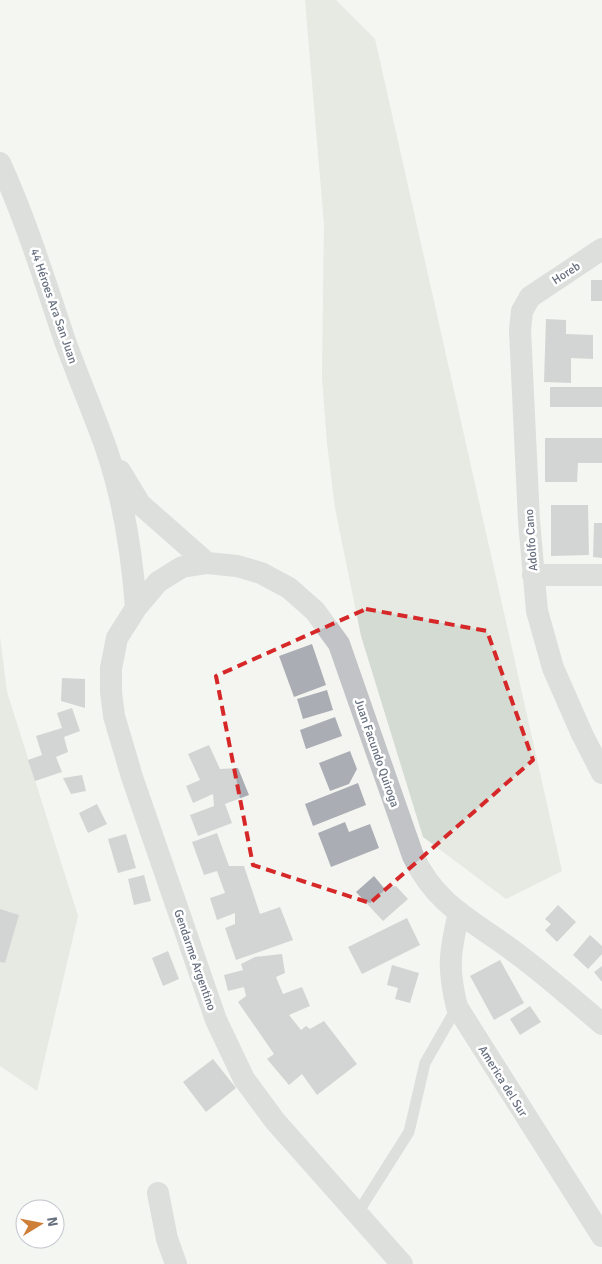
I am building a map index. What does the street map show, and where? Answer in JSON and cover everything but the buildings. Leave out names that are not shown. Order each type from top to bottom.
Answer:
[{"type":"street","name":"44 Héroes Ara San Juan","points":[[0,163],[17,200],[65,340],[106,449],[126,521],[133,564],[136,608]]},
{"type":"street","name":"Horeb","points":[[530,296],[602,250]]},
{"type":"street","name":"Adolfo Cano","points":[[530,296],[522,311],[520,330],[533,576],[537,611],[553,668],[582,734],[602,773]]},
{"type":"street","name":"44 Héroes Ara San Juan","points":[[106,449],[140,504],[207,563]]},
{"type":"street","name":"Juan Facundo Quiroga","points":[[136,608],[158,582],[182,567],[207,563],[237,566],[261,573],[289,588],[315,611],[339,644],[413,856],[423,877],[436,894],[519,955],[602,1024]]},
{"type":"street","points":[[533,576],[602,575]]},
{"type":"street","name":"Gendarme Argentino","points":[[136,608],[117,638],[111,668],[114,716],[132,777],[216,1020],[244,1079],[275,1121],[402,1264]]},
{"type":"street","name":"America del Sur","points":[[459,912],[450,953],[449,978],[457,1007],[602,1236]]},
{"type":"street","points":[[158,1193],[167,1239],[176,1264]]},
{"type":"lane","points":[[357,1214],[409,1132],[425,1063],[457,1007]]},
{"type":"highlighted area","points":[[366,609],[487,631],[533,760],[370,903],[253,865],[216,676]]},
{"type":"shaded area","points":[[305,0],[336,0],[375,39],[562,871],[506,899],[423,837],[361,636],[335,508],[327,443],[322,377],[324,224]]},
{"type":"shaded area","points":[[0,637],[7,692],[78,916],[37,1091],[0,1066]]}]
